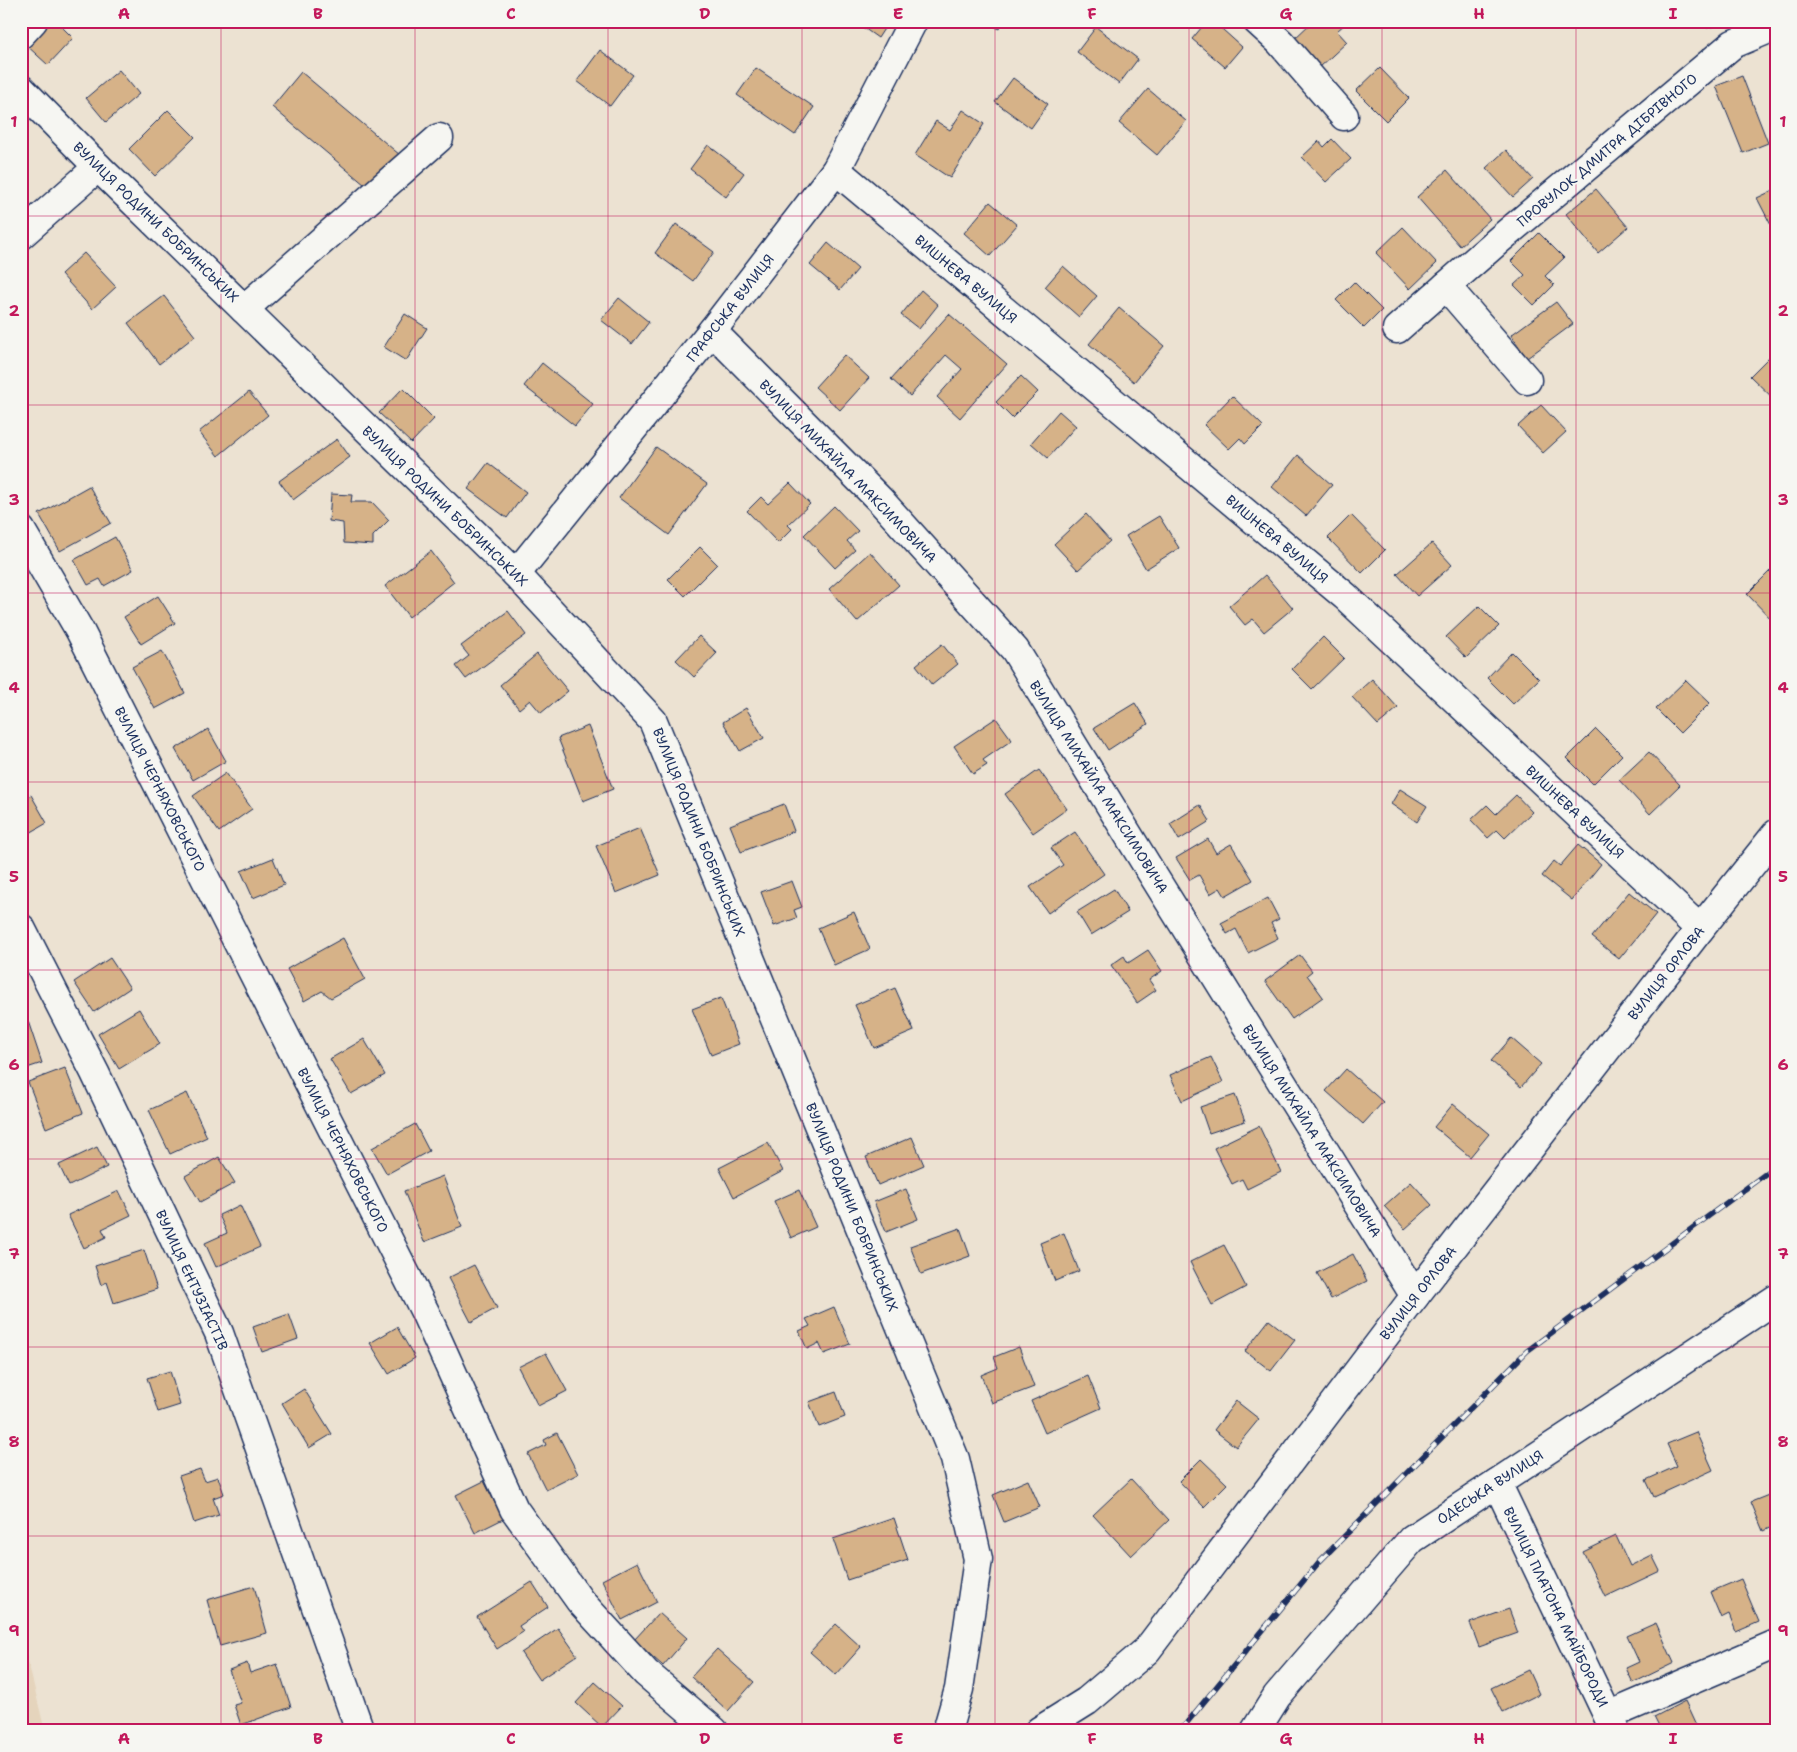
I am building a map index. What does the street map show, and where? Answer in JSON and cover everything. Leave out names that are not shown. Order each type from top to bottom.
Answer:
[{"type":"street","points":[[21,34],[33,21]]},
{"type":"street","name":"ГРАФСЬКА ВУЛИЦЯ","points":[[516,574],[712,331],[836,170],[913,21]]},
{"type":"street","points":[[1257,21],[1280,42],[1344,116]]},
{"type":"street","name":"ПРОВУЛОК ДМИТРА ДІБРІВНОГО","points":[[1397,329],[1733,44],[1775,24]]},
{"type":"street","name":"ВУЛИЦЯ РОДИНИ БОБРИНСЬКИХ","points":[[21,89],[98,167],[516,574],[653,721],[955,1459],[978,1559],[959,1689],[947,1731]]},
{"type":"street","points":[[244,309],[439,138]]},
{"type":"street","points":[[21,235],[98,167]]},
{"type":"street","name":"ВИШНЕВА ВУЛИЦЯ","points":[[836,170],[1345,596],[1700,929]]},
{"type":"street","points":[[1446,286],[1527,380]]},
{"type":"street","name":"ВУЛИЦЯ МИХАЙЛА МАКСИМОВИЧА","points":[[712,331],[880,500],[1015,650],[1415,1296]]},
{"type":"street","name":"ВУЛИЦЯ ЧЕРНЯХОВСЬКОГО","points":[[21,530],[80,631],[425,1312],[514,1509],[580,1601],[646,1673],[714,1731]]},
{"type":"street","name":"ВУЛИЦЯ ОРЛОВА","points":[[1040,1731],[1087,1701],[1147,1650],[1415,1296],[1776,834]]},
{"type":"street","name":"ВУЛИЦЯ ЕНТУЗІАСТІВ","points":[[21,928],[95,1074],[219,1334],[360,1731]]},
{"type":"street","name":"ОДЕСЬКА ВУЛИЦЯ","points":[[1255,1731],[1277,1696],[1412,1539],[1776,1299]]},
{"type":"street","name":"ВУЛИЦЯ ПЛАТОНА МАЙБОРОДИ","points":[[1497,1483],[1612,1724]]},
{"type":"street","points":[[1612,1724],[1776,1644]]},
{"type":"shaded area","points":[[21,1633],[45,1731],[21,1731]]},
{"type":"building","points":[[47,21],[56,21],[73,38],[48,65],[25,44]]},
{"type":"building","points":[[854,21],[889,21],[878,38]]},
{"type":"building","points":[[987,21],[1004,21],[999,29]]},
{"type":"building","points":[[1207,21],[1213,21],[1242,47],[1225,67],[1192,39]]},
{"type":"building","points":[[1313,21],[1344,21],[1346,23],[1337,31],[1347,42],[1319,68],[1293,40]]},
{"type":"building","points":[[1706,21],[1734,21],[1707,28]]},
{"type":"building","points":[[1096,27],[1138,59],[1119,84],[1077,52]]},
{"type":"building","points":[[600,50],[633,75],[610,106],[577,81]]},
{"type":"building","points":[[756,68],[814,107],[795,135],[737,95]]},
{"type":"building","points":[[1380,68],[1409,98],[1386,121],[1356,91]]},
{"type":"building","points":[[119,70],[139,94],[106,122],[86,98]]},
{"type":"building","points":[[301,72],[400,155],[371,190],[272,107]]},
{"type":"building","points":[[1742,76],[1768,143],[1743,153],[1716,86]]},
{"type":"building","points":[[1013,78],[1048,104],[1031,128],[995,102]]},
{"type":"building","points":[[1148,89],[1186,121],[1157,155],[1119,123]]},
{"type":"building","points":[[168,110],[195,137],[155,176],[129,149]]},
{"type":"building","points":[[963,110],[984,124],[950,178],[915,155],[936,121],[950,130]]},
{"type":"building","points":[[1332,139],[1351,159],[1326,182],[1302,157],[1319,141],[1324,147]]},
{"type":"building","points":[[708,145],[744,173],[726,197],[690,169]]},
{"type":"building","points":[[1506,150],[1533,179],[1513,197],[1486,168]]},
{"type":"building","points":[[1447,170],[1490,219],[1460,246],[1417,197]]},
{"type":"building","points":[[1596,189],[1628,227],[1598,253],[1566,214]]},
{"type":"building","points":[[1776,189],[1776,230],[1774,231],[1757,198]]},
{"type":"building","points":[[990,202],[1017,225],[990,256],[964,233]]},
{"type":"building","points":[[676,224],[714,252],[693,281],[655,253]]},
{"type":"building","points":[[1403,227],[1437,263],[1410,289],[1376,253]]},
{"type":"building","points":[[1539,233],[1564,258],[1545,276],[1554,285],[1534,305],[1514,285],[1525,275],[1511,261]]},
{"type":"building","points":[[828,243],[858,269],[840,290],[810,265]]},
{"type":"building","points":[[84,253],[116,287],[92,309],[61,274]]},
{"type":"building","points":[[1063,266],[1097,296],[1079,317],[1045,287]]},
{"type":"building","points":[[1354,282],[1382,310],[1364,328],[1336,300]]},
{"type":"building","points":[[921,290],[938,305],[919,329],[901,315]]},
{"type":"building","points":[[164,296],[195,336],[159,364],[128,323]]},
{"type":"building","points":[[619,298],[649,322],[632,344],[601,320]]},
{"type":"building","points":[[1556,302],[1573,324],[1527,358],[1511,335]]},
{"type":"building","points":[[1119,308],[1164,346],[1134,382],[1089,344]]},
{"type":"building","points":[[405,314],[427,328],[406,361],[384,347]]},
{"type":"building","points":[[949,314],[1007,364],[960,418],[937,397],[962,369],[946,355],[910,396],[891,379]]},
{"type":"building","points":[[1774,352],[1776,354],[1776,401],[1750,376]]},
{"type":"building","points":[[844,355],[869,378],[840,410],[815,387]]},
{"type":"building","points":[[542,363],[593,404],[575,426],[524,386]]},
{"type":"building","points":[[1021,376],[1038,392],[1012,418],[996,402]]},
{"type":"building","points":[[403,388],[434,419],[411,443],[379,413]]},
{"type":"building","points":[[249,392],[268,415],[218,456],[199,432]]},
{"type":"building","points":[[1232,396],[1263,426],[1245,444],[1240,438],[1229,449],[1204,425]]},
{"type":"building","points":[[1541,405],[1566,432],[1543,453],[1518,426]]},
{"type":"building","points":[[1059,411],[1076,426],[1048,458],[1031,443]]},
{"type":"building","points":[[337,439],[350,457],[293,500],[279,481]]},
{"type":"building","points":[[656,447],[707,484],[669,535],[619,498]]},
{"type":"building","points":[[1298,455],[1332,485],[1306,516],[1272,487]]},
{"type":"building","points":[[488,463],[526,492],[507,518],[468,489]]},
{"type":"building","points":[[790,483],[810,504],[788,525],[792,529],[778,543],[747,511],[761,497],[768,504]]},
{"type":"building","points":[[89,486],[111,523],[60,551],[39,514]]},
{"type":"building","points":[[331,494],[352,495],[351,502],[372,502],[389,520],[373,536],[373,545],[344,543],[343,523],[329,521]]},
{"type":"building","points":[[834,506],[858,531],[847,541],[855,550],[835,568],[804,535]]},
{"type":"building","points":[[1086,514],[1110,541],[1078,570],[1054,544]]},
{"type":"building","points":[[1351,515],[1385,550],[1362,573],[1328,538]]},
{"type":"building","points":[[1159,516],[1179,548],[1146,569],[1126,536]]},
{"type":"building","points":[[115,537],[133,570],[104,586],[100,579],[88,585],[74,560]]},
{"type":"building","points":[[1432,543],[1452,565],[1417,596],[1397,574]]},
{"type":"building","points":[[700,547],[717,564],[685,596],[668,579]]},
{"type":"building","points":[[431,551],[454,582],[409,617],[385,586]]},
{"type":"building","points":[[870,552],[899,585],[857,622],[829,589]]},
{"type":"building","points":[[1772,569],[1776,573],[1776,624],[1747,594]]},
{"type":"building","points":[[1265,575],[1293,608],[1264,632],[1253,619],[1245,625],[1229,606]]},
{"type":"building","points":[[158,596],[175,623],[141,644],[124,617]]},
{"type":"building","points":[[1479,606],[1499,626],[1466,658],[1446,637]]},
{"type":"building","points":[[508,611],[526,635],[466,679],[456,666],[469,656],[461,646]]},
{"type":"building","points":[[699,636],[717,653],[694,677],[676,660]]},
{"type":"building","points":[[1323,637],[1344,658],[1312,689],[1292,669]]},
{"type":"building","points":[[942,644],[958,664],[932,685],[916,665]]},
{"type":"building","points":[[162,651],[185,693],[155,709],[132,667]]},
{"type":"building","points":[[1512,652],[1539,679],[1513,704],[1487,678]]},
{"type":"building","points":[[537,654],[568,691],[541,713],[530,700],[519,709],[500,685]]},
{"type":"building","points":[[1372,679],[1398,708],[1378,725],[1352,697]]},
{"type":"building","points":[[1686,680],[1710,703],[1680,733],[1656,709]]},
{"type":"building","points":[[1135,703],[1148,724],[1108,750],[1094,728]]},
{"type":"building","points":[[746,708],[764,738],[740,751],[723,722]]},
{"type":"building","points":[[996,718],[1012,740],[983,760],[987,765],[973,774],[954,746]]},
{"type":"building","points":[[588,726],[613,789],[583,801],[558,738]]},
{"type":"building","points":[[208,729],[226,761],[193,780],[175,749]]},
{"type":"building","points":[[1596,729],[1622,755],[1593,784],[1567,758]]},
{"type":"building","points":[[1649,752],[1680,785],[1650,814],[1619,780]]},
{"type":"building","points":[[1039,770],[1067,809],[1033,833],[1005,794]]},
{"type":"building","points":[[226,773],[252,809],[219,832],[193,796]]},
{"type":"building","points":[[1400,789],[1427,806],[1417,822],[1391,804]]},
{"type":"building","points":[[31,795],[47,823],[21,838],[21,801]]},
{"type":"building","points":[[1516,795],[1532,812],[1505,838],[1497,830],[1488,838],[1471,820],[1487,805],[1496,814]]},
{"type":"building","points":[[784,804],[794,831],[741,852],[730,825]]},
{"type":"building","points":[[1200,805],[1210,821],[1179,840],[1170,824]]},
{"type":"building","points":[[640,828],[660,875],[616,893],[596,846]]},
{"type":"building","points":[[1075,832],[1104,874],[1048,913],[1030,887],[1063,865],[1051,848]]},
{"type":"building","points":[[1208,839],[1216,853],[1231,844],[1253,880],[1225,896],[1220,888],[1210,894],[1199,875],[1190,880],[1176,858]]},
{"type":"building","points":[[1578,845],[1601,864],[1572,900],[1542,876],[1554,861],[1560,866]]},
{"type":"building","points":[[273,858],[284,885],[253,898],[241,871]]},
{"type":"building","points":[[792,881],[802,907],[794,910],[797,918],[774,926],[761,892]]},
{"type":"building","points":[[1114,889],[1128,912],[1091,935],[1077,912]]},
{"type":"building","points":[[1629,892],[1656,914],[1619,959],[1592,937]]},
{"type":"building","points":[[1268,898],[1279,919],[1271,923],[1278,938],[1248,953],[1236,929],[1227,934],[1221,923]]},
{"type":"building","points":[[854,912],[870,949],[834,965],[818,928]]},
{"type":"building","points":[[343,938],[365,979],[331,998],[322,991],[304,1001],[287,969]]},
{"type":"building","points":[[1148,950],[1162,971],[1149,980],[1156,990],[1137,1003],[1111,965],[1124,956],[1128,963]]},
{"type":"building","points":[[1300,955],[1312,971],[1307,975],[1323,997],[1292,1019],[1265,981]]},
{"type":"building","points":[[110,958],[130,988],[94,1012],[74,982]]},
{"type":"building","points":[[895,988],[914,1031],[874,1048],[855,1005]]},
{"type":"building","points":[[721,998],[739,1044],[711,1055],[692,1009]]},
{"type":"building","points":[[139,1009],[160,1044],[119,1069],[98,1034]]},
{"type":"building","points":[[28,1021],[42,1063],[21,1070],[21,1023]]},
{"type":"building","points":[[1511,1038],[1541,1064],[1521,1087],[1491,1061]]},
{"type":"building","points":[[364,1039],[385,1075],[351,1094],[330,1059]]},
{"type":"building","points":[[1211,1057],[1223,1082],[1182,1101],[1170,1075]]},
{"type":"building","points":[[65,1068],[83,1113],[46,1128],[28,1082]]},
{"type":"building","points":[[1346,1069],[1383,1102],[1363,1124],[1326,1091]]},
{"type":"building","points":[[187,1093],[207,1137],[170,1154],[149,1110]]},
{"type":"building","points":[[1235,1095],[1245,1121],[1209,1133],[1200,1107]]},
{"type":"building","points":[[1453,1104],[1489,1134],[1470,1157],[1434,1127]]},
{"type":"building","points":[[415,1124],[429,1151],[387,1174],[372,1148]]},
{"type":"building","points":[[1259,1126],[1281,1172],[1247,1189],[1242,1179],[1232,1184],[1214,1148]]},
{"type":"building","points":[[912,1137],[924,1165],[878,1185],[866,1157]]},
{"type":"building","points":[[768,1143],[783,1171],[734,1197],[719,1168]]},
{"type":"building","points":[[97,1147],[107,1167],[69,1186],[59,1165]]},
{"type":"building","points":[[219,1157],[235,1183],[200,1202],[185,1176]]},
{"type":"building","points":[[443,1176],[462,1227],[424,1242],[404,1191]]},
{"type":"building","points":[[1411,1182],[1432,1205],[1405,1229],[1384,1206]]},
{"type":"building","points":[[906,1189],[918,1219],[886,1232],[874,1202]]},
{"type":"building","points":[[799,1190],[816,1227],[791,1238],[774,1201]]},
{"type":"building","points":[[119,1191],[131,1215],[102,1229],[106,1237],[84,1248],[68,1215]]},
{"type":"building","points":[[240,1205],[260,1247],[216,1267],[205,1243],[227,1233],[219,1215]]},
{"type":"building","points":[[960,1228],[970,1256],[921,1274],[910,1246]]},
{"type":"building","points":[[1064,1233],[1079,1271],[1055,1281],[1040,1243]]},
{"type":"building","points":[[1224,1245],[1246,1287],[1212,1305],[1190,1262]]},
{"type":"building","points":[[144,1250],[157,1289],[114,1303],[107,1282],[101,1285],[95,1266]]},
{"type":"building","points":[[1353,1254],[1367,1281],[1331,1299],[1317,1273]]},
{"type":"building","points":[[474,1265],[497,1308],[471,1322],[448,1278]]},
{"type":"building","points":[[834,1307],[850,1344],[824,1354],[819,1343],[807,1349],[799,1331],[810,1326],[806,1319]]},
{"type":"building","points":[[289,1314],[298,1339],[262,1352],[253,1327]]},
{"type":"building","points":[[1269,1320],[1295,1340],[1271,1371],[1245,1351]]},
{"type":"building","points":[[397,1327],[415,1358],[389,1374],[370,1343]]},
{"type":"building","points":[[1019,1347],[1034,1387],[992,1403],[981,1375],[998,1368],[994,1357]]},
{"type":"building","points":[[546,1353],[567,1391],[538,1406],[518,1367]]},
{"type":"building","points":[[170,1371],[180,1405],[158,1412],[147,1378]]},
{"type":"building","points":[[1088,1376],[1101,1408],[1045,1433],[1031,1401]]},
{"type":"building","points":[[304,1389],[332,1434],[309,1448],[282,1403]]},
{"type":"building","points":[[836,1392],[845,1417],[819,1427],[809,1402]]},
{"type":"building","points":[[1236,1401],[1259,1419],[1236,1447],[1214,1430]]},
{"type":"building","points":[[1696,1432],[1713,1470],[1654,1497],[1646,1480],[1677,1466],[1667,1444]]},
{"type":"building","points":[[557,1433],[578,1474],[546,1490],[528,1454],[546,1445],[544,1440]]},
{"type":"building","points":[[1201,1459],[1227,1484],[1204,1507],[1179,1481]]},
{"type":"building","points":[[200,1469],[205,1481],[218,1477],[224,1494],[213,1498],[219,1515],[194,1523],[179,1476]]},
{"type":"building","points":[[1131,1479],[1169,1520],[1131,1556],[1093,1515]]},
{"type":"building","points":[[1028,1480],[1040,1507],[1004,1522],[993,1495]]},
{"type":"building","points":[[484,1481],[503,1519],[475,1533],[456,1495]]},
{"type":"building","points":[[1776,1492],[1776,1525],[1763,1531],[1751,1502]]},
{"type":"building","points":[[894,1518],[908,1560],[847,1580],[833,1539]]},
{"type":"building","points":[[1616,1536],[1630,1566],[1652,1555],[1660,1571],[1605,1597],[1583,1552]]},
{"type":"building","points":[[637,1562],[657,1602],[622,1620],[602,1580]]},
{"type":"building","points":[[1741,1579],[1759,1622],[1736,1632],[1729,1614],[1721,1618],[1710,1592]]},
{"type":"building","points":[[532,1582],[548,1607],[519,1626],[523,1632],[497,1649],[477,1617]]},
{"type":"building","points":[[254,1586],[267,1633],[220,1646],[207,1600]]},
{"type":"building","points":[[1509,1609],[1518,1633],[1479,1647],[1470,1623]]},
{"type":"building","points":[[659,1613],[687,1638],[663,1666],[634,1640]]},
{"type":"building","points":[[1656,1623],[1674,1663],[1633,1683],[1626,1668],[1639,1662],[1627,1636]]},
{"type":"building","points":[[836,1624],[861,1647],[836,1675],[810,1652]]},
{"type":"building","points":[[558,1628],[577,1655],[539,1680],[521,1653]]},
{"type":"building","points":[[717,1649],[754,1682],[728,1711],[691,1677]]},
{"type":"building","points":[[247,1663],[250,1673],[277,1664],[291,1707],[241,1725],[234,1705],[241,1703],[229,1670]]},
{"type":"building","points":[[1528,1670],[1539,1694],[1503,1712],[1491,1688]]},
{"type":"building","points":[[595,1682],[622,1706],[602,1727],[576,1703]]},
{"type":"building","points":[[1685,1701],[1697,1727],[1689,1731],[1661,1731],[1654,1717]]},
{"type":"railway","points":[[1180,1731],[1319,1562],[1527,1351],[1776,1166]]}]
